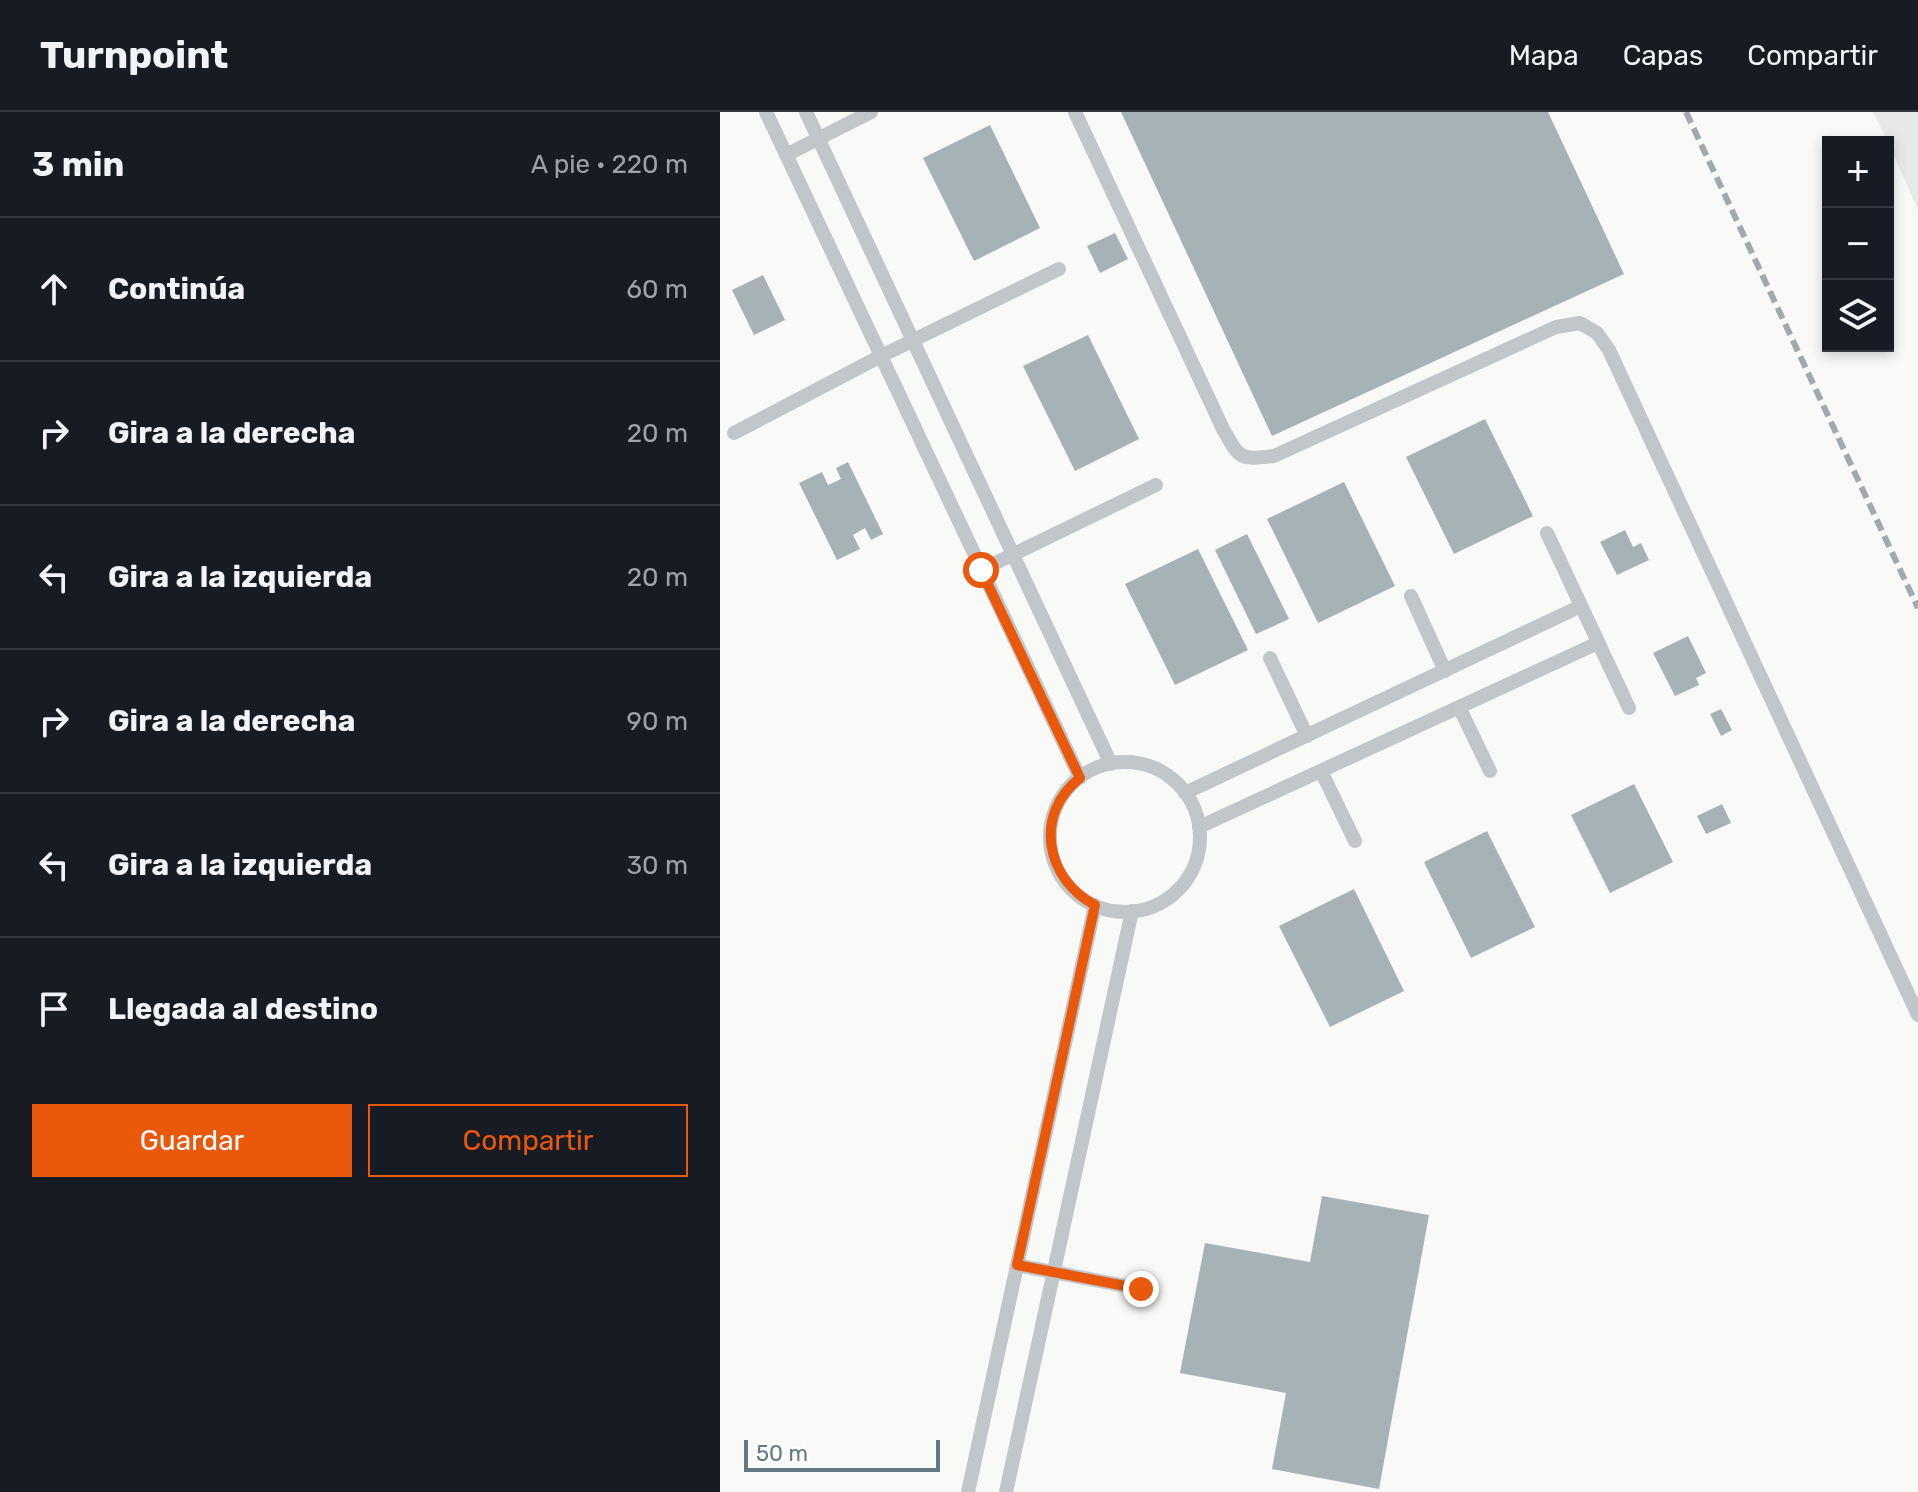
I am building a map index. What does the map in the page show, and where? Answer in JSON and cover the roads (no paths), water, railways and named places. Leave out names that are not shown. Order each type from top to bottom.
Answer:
[{"type":"lane","points":[[766,112],[1080,778]]},
{"type":"lane","points":[[806,112],[1111,764]]},
{"type":"lane","points":[[786,155],[871,112]]},
{"type":"lane","points":[[1075,112],[1223,429],[1237,453],[1246,458],[1274,456],[1556,327],[1580,323],[1597,333],[1616,364],[1918,1015]]},
{"type":"lane","points":[[734,433],[881,356],[1059,269]]},
{"type":"lane","points":[[981,570],[1156,485]]},
{"type":"lane","points":[[1547,533],[1629,708]]},
{"type":"lane","points":[[1411,596],[1445,671]]},
{"type":"lane","points":[[1185,793],[1581,606]]},
{"type":"lane","points":[[1199,827],[1598,643]]},
{"type":"lane","points":[[1270,658],[1307,736]]},
{"type":"lane","points":[[1459,707],[1490,771]]},
{"type":"lane","points":[[1136,763],[1167,775],[1180,785],[1197,814],[1200,847],[1196,864],[1177,891],[1148,908],[1115,911],[1095,905],[1071,888],[1054,860],[1051,826],[1063,795],[1080,778],[1111,764],[1136,763]]},
{"type":"lane","points":[[1321,771],[1355,841]]},
{"type":"lane","points":[[968,1492],[1095,905]]},
{"type":"lane","points":[[1006,1492],[1132,911]]},
{"type":"lane","points":[[1017,1265],[1141,1289]]},
{"type":"railway","points":[[1686,112],[1918,608]]}]
